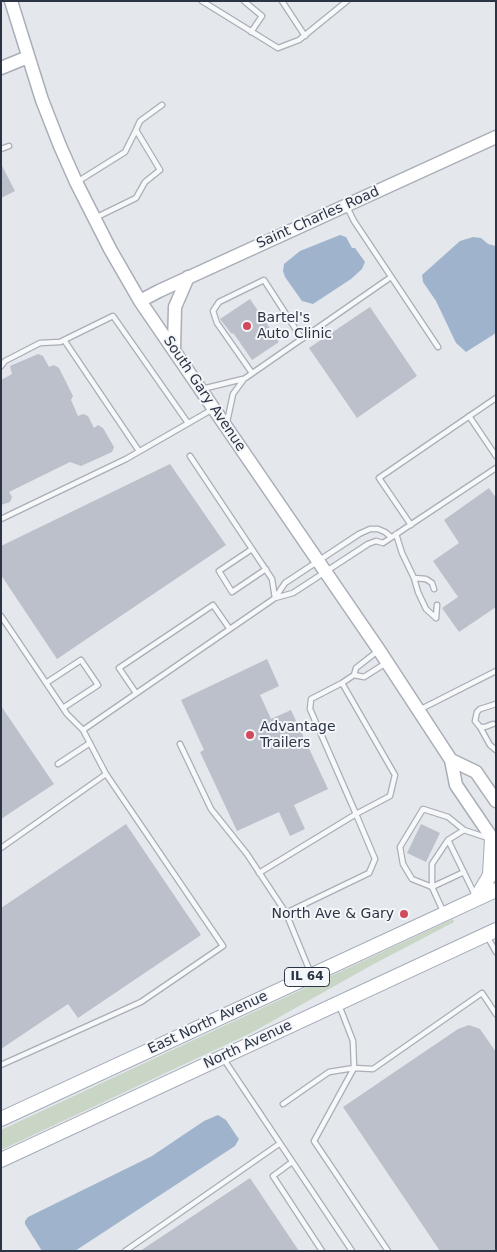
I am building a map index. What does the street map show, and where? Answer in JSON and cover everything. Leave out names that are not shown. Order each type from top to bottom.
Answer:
[{"type":"main road","name":"South Gary Avenue","points":[[11,1],[42,100],[76,182],[140,300],[387,662],[451,760],[456,785],[494,842]]},
{"type":"main road","points":[[1,68],[28,56]]},
{"type":"main road","name":"Saint Charles Road","points":[[140,300],[496,137]]},
{"type":"main road","points":[[174,350],[175,307],[188,277]]},
{"type":"main road","points":[[451,760],[476,772],[492,786],[496,801]]},
{"type":"main road","points":[[476,898],[490,875],[494,842]]},
{"type":"main road","name":"East North Avenue","points":[[1,1119],[496,890]]},
{"type":"main road","name":"North Avenue","points":[[1,1160],[491,933]]},
{"type":"lane","points":[[202,1],[278,48],[305,36],[347,1]]},
{"type":"lane","points":[[244,1],[262,16],[252,32]]},
{"type":"lane","points":[[282,1],[305,36]]},
{"type":"lane","points":[[76,182],[125,152],[140,121],[162,105]]},
{"type":"lane","points":[[94,218],[136,198],[145,182],[160,170],[136,130]]},
{"type":"lane","points":[[1,149],[9,146]]},
{"type":"lane","points":[[346,205],[354,221],[438,347]]},
{"type":"lane","points":[[201,389],[244,379],[392,277]]},
{"type":"lane","points":[[252,374],[217,323],[213,311],[219,302],[264,280],[302,339]]},
{"type":"lane","points":[[1,366],[5,361],[40,343],[60,342],[113,316],[188,423]]},
{"type":"lane","points":[[64,340],[139,451]]},
{"type":"lane","points":[[226,426],[233,394],[244,379]]},
{"type":"lane","points":[[411,525],[379,478],[496,398]]},
{"type":"lane","points":[[1,519],[139,451],[214,408]]},
{"type":"lane","points":[[469,416],[496,456]]},
{"type":"lane","points":[[190,456],[272,578],[275,598]]},
{"type":"lane","points":[[83,730],[275,598],[293,593],[368,544],[383,542],[496,468]]},
{"type":"lane","points":[[275,598],[285,583],[359,534],[370,529],[378,529],[391,537]]},
{"type":"lane","points":[[396,534],[426,609],[436,618],[437,604]]},
{"type":"lane","points":[[252,549],[219,571],[232,592],[266,569]]},
{"type":"lane","points":[[414,578],[426,579],[432,583],[434,590]]},
{"type":"lane","points":[[136,693],[119,668],[213,605],[229,628]]},
{"type":"lane","points":[[1,616],[63,708],[83,730],[106,774],[223,946],[141,1002],[1,1065]]},
{"type":"lane","points":[[286,913],[369,873],[375,859],[310,710],[311,698],[354,675],[356,668],[379,650]]},
{"type":"lane","points":[[46,683],[81,660],[98,685],[63,708]]},
{"type":"lane","points":[[354,675],[364,677],[387,662]]},
{"type":"lane","points":[[418,710],[496,671]]},
{"type":"lane","points":[[259,873],[356,814],[390,796],[395,775],[342,683]]},
{"type":"lane","points":[[496,704],[484,707],[478,712],[475,720],[484,737],[496,750]]},
{"type":"lane","points":[[480,727],[493,724]]},
{"type":"lane","points":[[58,764],[90,744]]},
{"type":"lane","points":[[180,744],[211,809],[247,854],[286,913],[312,975]]},
{"type":"lane","points":[[1,848],[106,774]]},
{"type":"lane","points":[[464,872],[432,887],[412,879],[403,864],[400,847],[423,809],[448,817],[464,830],[494,842]]},
{"type":"lane","points":[[443,913],[432,887],[432,864],[448,840],[464,830]]},
{"type":"lane","points":[[448,840],[476,898]]},
{"type":"lane","points":[[491,933],[496,952]]},
{"type":"lane","points":[[283,1104],[329,1072],[354,1068],[373,1069],[482,993],[496,1014]]},
{"type":"lane","points":[[339,1004],[353,1040],[354,1068],[314,1141],[388,1251]]},
{"type":"lane","points":[[222,1057],[352,1251]]},
{"type":"lane","points":[[125,1251],[279,1144]]},
{"type":"lane","points":[[292,1162],[272,1176],[322,1251]]},
{"type":"green space","points":[[453,919],[454,922],[372,965],[251,1033],[1,1150],[1,1130]]},
{"type":"water","points":[[340,235],[346,237],[352,248],[355,248],[365,262],[362,269],[351,279],[313,304],[302,301],[285,277],[283,271],[284,264],[300,251]]},
{"type":"water","points":[[473,237],[481,238],[488,244],[496,246],[496,333],[466,352],[456,343],[436,301],[423,282],[422,275],[460,241]]},
{"type":"water","points":[[218,1115],[226,1120],[239,1139],[235,1146],[75,1251],[42,1251],[25,1224],[28,1217],[152,1156],[204,1121]]},
{"type":"building","points":[[1,164],[15,191],[1,198]]},
{"type":"building","name":"Bartel's Auto Clinic","points":[[250,299],[279,342],[252,360],[234,334],[231,333],[220,319]]},
{"type":"building","points":[[370,307],[417,376],[357,418],[309,348]]},
{"type":"building","points":[[38,354],[43,356],[49,367],[54,365],[59,368],[73,396],[71,400],[78,416],[83,414],[88,416],[94,428],[98,425],[103,428],[114,447],[112,452],[81,466],[70,462],[9,492],[12,497],[10,502],[1,505],[1,380],[12,374],[10,366]]},
{"type":"building","points":[[170,464],[226,545],[57,659],[1,575],[1,546]]},
{"type":"building","points":[[489,488],[496,498],[496,607],[459,632],[442,608],[458,597],[433,561],[459,543],[444,520]]},
{"type":"building","name":"Advantage Trailers","points":[[267,659],[279,686],[260,695],[271,719],[291,710],[328,789],[294,805],[305,829],[290,836],[279,812],[237,831],[200,752],[204,750],[181,700]]},
{"type":"building","points":[[1,706],[54,784],[1,819]]},
{"type":"building","points":[[126,824],[201,935],[78,1018],[68,1004],[1,1049],[1,908]]},
{"type":"building","points":[[421,824],[440,833],[426,862],[407,853]]},
{"type":"building","points":[[469,1025],[480,1029],[496,1052],[496,1251],[440,1251],[343,1107],[458,1029]]},
{"type":"building","points":[[250,1178],[299,1251],[140,1251]]},
{"type":"place","name":"Bartel's Auto Clinic","points":[[247,326]]},
{"type":"place","name":"Advantage Trailers","points":[[250,735]]},
{"type":"place","name":"North Ave & Gary","points":[[404,914]]}]
